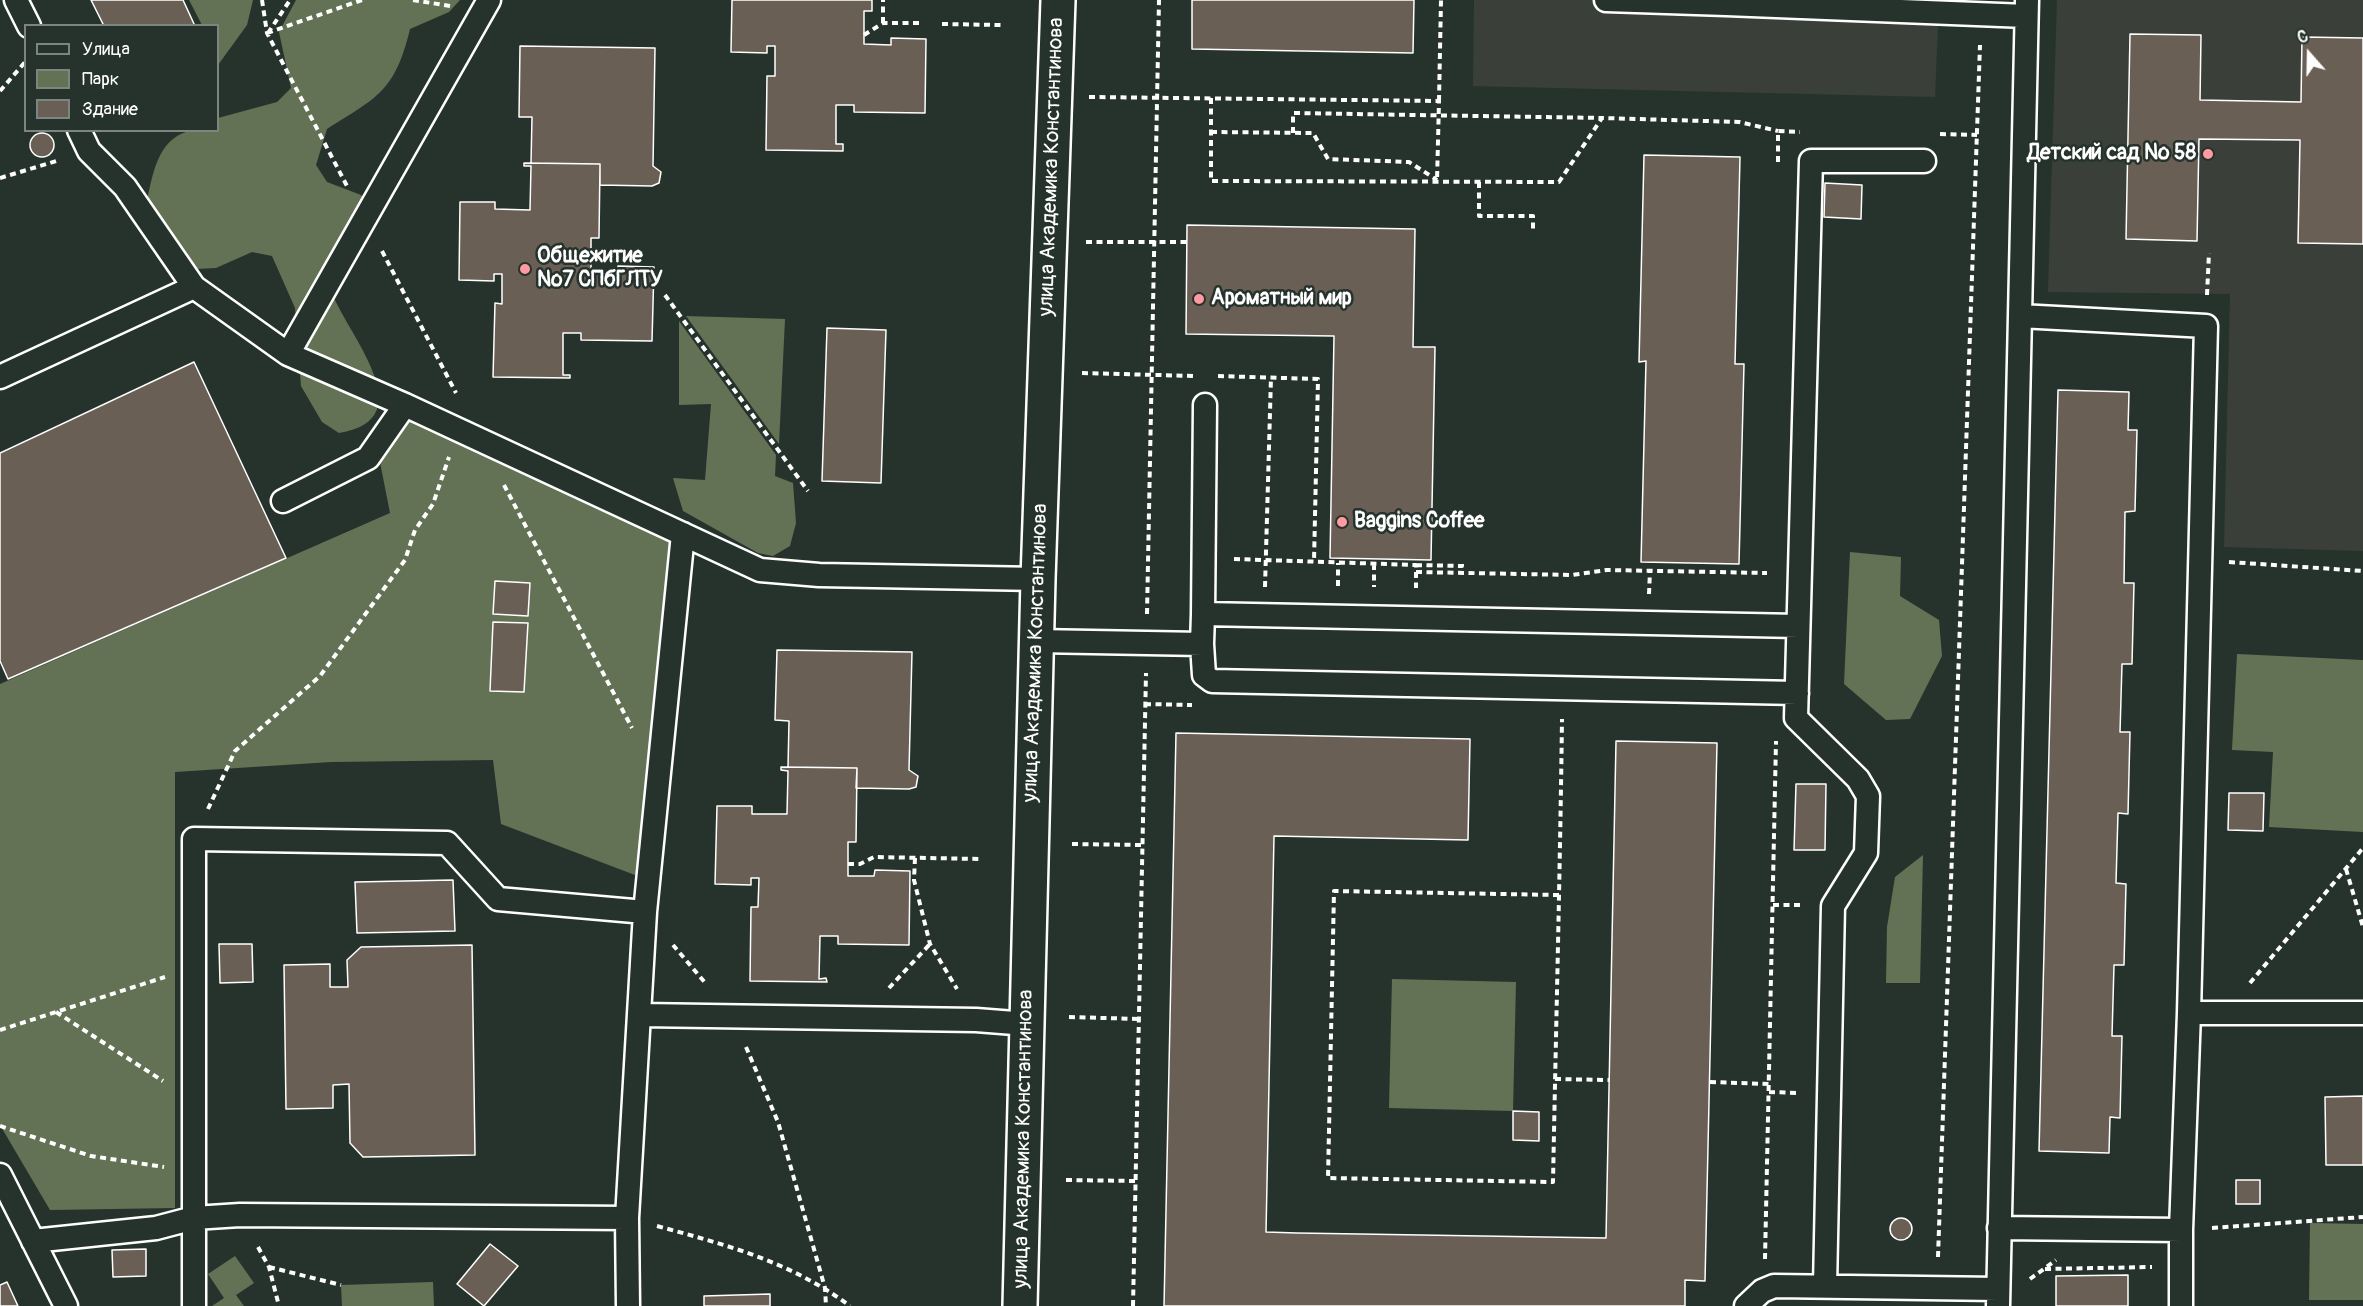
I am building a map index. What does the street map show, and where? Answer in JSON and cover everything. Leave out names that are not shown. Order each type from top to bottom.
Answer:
[{"type":"street","name":"улица Академика Константинова","points":[[1020,1306],[1036,641],[1058,0]]},
{"type":"lane","points":[[16,0],[28,24]]},
{"type":"lane","points":[[288,354],[489,0]]},
{"type":"lane","points":[[1606,0],[1726,2],[1982,14],[2026,8],[1998,1299],[1937,1288],[1778,1286],[1765,1290],[1746,1306]]},
{"type":"lane","points":[[84,141],[125,187],[194,287],[288,354],[458,429],[760,570],[819,575],[1038,579]]},
{"type":"lane","points":[[1825,1286],[1833,906],[1866,853],[1868,796],[1858,779],[1796,718],[1787,693],[1798,626],[1811,161],[1924,161]]},
{"type":"lane","points":[[0,376],[194,287]]},
{"type":"lane","points":[[2020,316],[2206,326],[2190,1013],[2181,1230],[2181,1306]]},
{"type":"lane","points":[[282,501],[368,458],[405,405]]},
{"type":"lane","points":[[1205,405],[1202,644],[1204,675],[1212,681],[1787,693]]},
{"type":"lane","points":[[628,1306],[627,1218],[641,1015],[645,912],[683,534]]},
{"type":"lane","points":[[1203,614],[1798,626]]},
{"type":"lane","points":[[1036,641],[1202,644]]},
{"type":"lane","points":[[194,1306],[194,839],[447,843],[498,898],[645,912]]},
{"type":"lane","points":[[2190,1013],[2363,1013]]},
{"type":"lane","points":[[641,1015],[976,1020],[1027,1024]]},
{"type":"lane","points":[[0,1174],[66,1306]]},
{"type":"lane","points":[[33,1240],[156,1228],[194,1218],[240,1215],[627,1218]]},
{"type":"lane","points":[[2000,1228],[2181,1230]]},
{"type":"path","points":[[262,0],[267,33]]},
{"type":"path","points":[[267,33],[290,0]]},
{"type":"path","points":[[267,33],[362,0]]},
{"type":"path","points":[[883,0],[883,23]]},
{"type":"path","points":[[1133,1306],[1159,0]]},
{"type":"path","points":[[1437,181],[1441,0]]},
{"type":"path","points":[[1937,1288],[1982,14]]},
{"type":"path","points":[[864,35],[883,23],[922,23]]},
{"type":"path","points":[[942,24],[1001,25]]},
{"type":"path","points":[[0,91],[24,63]]},
{"type":"path","points":[[1088,97],[1439,101]]},
{"type":"path","points":[[1211,98],[1210,181],[1559,182],[1602,118]]},
{"type":"path","points":[[1293,133],[1293,113],[1738,122],[1778,131]]},
{"type":"path","points":[[1211,132],[1313,134],[1328,159],[1410,162],[1437,181]]},
{"type":"path","points":[[0,178],[84,141]]},
{"type":"path","points":[[1479,182],[1479,216],[1533,216],[1533,231]]},
{"type":"path","points":[[1085,242],[1187,243]]},
{"type":"path","points":[[2206,326],[2209,253]]},
{"type":"path","points":[[665,295],[808,490]]},
{"type":"path","points":[[1082,373],[1200,376]]},
{"type":"path","points":[[1211,376],[1318,379],[1314,562]]},
{"type":"path","points":[[1265,616],[1271,377]]},
{"type":"path","points":[[194,839],[235,751],[320,676],[405,561],[415,530],[433,504],[458,429]]},
{"type":"path","points":[[1203,557],[1462,566],[1462,560]]},
{"type":"path","points":[[2201,560],[2363,572]]},
{"type":"path","points":[[1338,563],[1338,596]]},
{"type":"path","points":[[1374,564],[1374,596]]},
{"type":"path","points":[[1416,565],[1416,598]]},
{"type":"path","points":[[1416,572],[1572,575],[1608,570],[1767,573]]},
{"type":"path","points":[[1649,603],[1650,571]]},
{"type":"path","points":[[1559,895],[1334,891],[1328,1178],[1553,1182],[1559,895],[1563,688]]},
{"type":"path","points":[[1765,1290],[1769,1084],[1787,693]]},
{"type":"path","points":[[1072,844],[1143,845]]},
{"type":"path","points":[[2224,1013],[2363,848]]},
{"type":"path","points":[[848,864],[860,864],[874,857],[980,859]]},
{"type":"path","points":[[915,858],[914,880],[930,944],[976,1020]]},
{"type":"path","points":[[2346,869],[2363,927]]},
{"type":"path","points":[[645,912],[734,1016],[778,1122],[825,1288],[826,1306]]},
{"type":"path","points":[[860,1018],[930,944]]},
{"type":"path","points":[[0,1030],[194,968]]},
{"type":"path","points":[[55,1012],[194,1101]]},
{"type":"path","points":[[1069,1017],[1139,1019]]},
{"type":"path","points":[[1555,1079],[1609,1080]]},
{"type":"path","points":[[1710,1082],[1769,1084]]},
{"type":"path","points":[[0,1126],[91,1156],[194,1171]]},
{"type":"path","points":[[1065,1180],[1136,1181]]},
{"type":"path","points":[[240,1215],[269,1267],[279,1306]]},
{"type":"path","points":[[2181,1230],[2363,1217]]},
{"type":"path","points":[[627,1218],[742,1249],[825,1288],[850,1306]]},
{"type":"path","points":[[1998,1299],[2100,1229]]},
{"type":"path","points":[[2044,1269],[2181,1266]]},
{"type":"path","points":[[269,1267],[341,1285]]},
{"type":"shaded area","points":[[1474,0],[1939,0],[1935,97],[1473,86]]},
{"type":"shaded area","name":"Детский сад № 58","points":[[2057,0],[2363,0],[2363,551],[2224,547],[2230,294],[2048,292]]},
{"type":"green space","points":[[189,0],[253,0],[247,25],[219,64],[219,24],[201,24]]},
{"type":"green space","points":[[296,0],[460,0],[449,12],[410,29],[398,66],[391,79],[372,100],[327,129],[316,165],[327,182],[361,195],[372,211],[372,230],[331,272],[331,290],[373,372],[379,392],[377,411],[364,425],[339,433],[322,422],[301,386],[295,308],[272,256],[252,252],[216,268],[196,269],[146,204],[158,160],[169,142],[187,132],[219,132],[219,118],[277,102],[291,88],[279,32]]},
{"type":"green space","points":[[686,316],[785,319],[779,444]]},
{"type":"green space","points":[[679,321],[776,455],[775,476],[793,483],[796,523],[790,546],[773,556],[758,553],[683,511],[673,478],[705,480],[711,404],[679,405]]},
{"type":"green space","points":[[410,417],[683,534],[648,880],[501,824],[493,760],[331,762],[175,772],[175,1208],[50,1210],[0,1125],[0,684],[390,513],[379,457]]},
{"type":"green space","points":[[1850,552],[1901,557],[1900,596],[1939,620],[1942,656],[1910,719],[1886,720],[1844,684]]},
{"type":"green space","points":[[2237,654],[2363,660],[2363,832],[2269,827],[2273,752],[2232,750]]},
{"type":"green space","points":[[1923,855],[1920,983],[1886,983],[1887,927],[1895,877]]},
{"type":"green space","points":[[1392,979],[1516,982],[1513,1111],[1389,1108]]},
{"type":"green space","points":[[2310,1223],[2363,1224],[2363,1300],[2309,1300]]},
{"type":"green space","points":[[235,1256],[254,1283],[236,1295],[244,1306],[212,1306],[224,1298],[208,1274]]},
{"type":"green space","points":[[433,1282],[434,1306],[342,1306],[341,1285]]},
{"type":"building","points":[[91,0],[183,0],[194,24],[103,24]]},
{"type":"building","points":[[732,0],[872,0],[872,11],[864,11],[864,44],[891,45],[891,38],[926,39],[925,113],[854,112],[854,105],[836,105],[836,144],[843,144],[843,151],[766,150],[767,76],[775,76],[775,46],[767,46],[767,53],[731,52]]},
{"type":"building","points":[[1192,0],[1414,0],[1413,53],[1192,49]]},
{"type":"building","points":[[2130,34],[2201,35],[2200,100],[2301,102],[2302,37],[2363,38],[2363,244],[2298,243],[2300,140],[2199,139],[2197,241],[2126,239]]},
{"type":"building","points":[[520,46],[655,48],[653,166],[661,172],[659,183],[652,186],[600,185],[600,164],[531,163],[532,117],[519,117]]},
{"type":"building","points":[[42,133],[51,136],[54,145],[51,154],[42,157],[33,154],[30,145],[33,136]]},
{"type":"building","points":[[1644,155],[1740,157],[1735,364],[1744,364],[1739,564],[1641,562],[1646,361],[1639,362]]},
{"type":"building","name":"Общежитие №7 СПбГЛТУ","points":[[524,163],[600,164],[599,238],[591,238],[591,272],[618,272],[618,266],[654,267],[652,341],[581,340],[581,333],[563,333],[563,375],[570,375],[570,378],[493,377],[495,303],[502,304],[502,274],[494,274],[494,281],[459,280],[460,202],[495,202],[495,209],[530,210],[531,166],[524,166]]},
{"type":"building","points":[[1825,183],[1862,185],[1861,219],[1824,217]]},
{"type":"building","points":[[1187,225],[1415,229],[1413,347],[1435,347],[1431,560],[1330,558],[1334,336],[1186,334]]},
{"type":"building","points":[[827,328],[886,330],[881,483],[822,481]]},
{"type":"building","points":[[194,362],[286,558],[8,679],[0,661],[0,453]]},
{"type":"building","points":[[2058,390],[2129,392],[2128,430],[2137,430],[2135,511],[2125,512],[2124,583],[2134,583],[2132,664],[2122,664],[2120,732],[2130,732],[2128,814],[2118,813],[2116,883],[2126,884],[2124,965],[2114,965],[2112,1036],[2122,1036],[2120,1118],[2110,1117],[2109,1153],[2039,1151]]},
{"type":"building","points":[[495,581],[530,583],[528,616],[493,614]]},
{"type":"building","points":[[493,622],[528,623],[524,692],[490,691]]},
{"type":"building","points":[[777,650],[912,652],[909,770],[918,776],[916,787],[909,789],[856,788],[857,768],[788,767],[789,721],[775,720]]},
{"type":"building","points":[[1176,733],[1470,739],[1468,840],[1274,836],[1266,1232],[1297,1233],[1606,1238],[1616,741],[1717,743],[1705,1281],[1685,1280],[1685,1306],[1164,1306]]},
{"type":"building","points":[[781,767],[857,768],[856,842],[848,842],[848,876],[874,876],[875,870],[910,871],[909,945],[838,944],[838,936],[820,936],[819,979],[826,978],[827,982],[750,981],[751,907],[758,907],[759,878],[751,878],[751,885],[715,884],[717,806],[752,806],[752,814],[787,814],[788,771],[781,770]]},
{"type":"building","points":[[1796,784],[1826,784],[1825,850],[1794,850]]},
{"type":"building","points":[[2229,793],[2264,793],[2263,831],[2228,830]]},
{"type":"building","points":[[453,880],[455,931],[357,933],[355,882]]},
{"type":"building","points":[[219,944],[252,944],[253,982],[220,983]]},
{"type":"building","points":[[472,945],[475,1155],[363,1157],[350,1143],[349,1084],[333,1085],[333,1108],[286,1109],[284,965],[330,964],[330,987],[348,987],[347,960],[361,947]]},
{"type":"building","points":[[2363,1096],[2363,1165],[2326,1165],[2325,1097]]},
{"type":"building","points":[[1513,1111],[1539,1112],[1539,1141],[1513,1140]]},
{"type":"building","points":[[2236,1180],[2260,1180],[2260,1204],[2236,1204]]},
{"type":"building","points":[[1901,1218],[1909,1221],[1912,1229],[1909,1237],[1901,1240],[1893,1237],[1890,1229],[1893,1221]]},
{"type":"building","points":[[490,1244],[518,1266],[484,1306],[457,1284]]},
{"type":"building","points":[[146,1249],[146,1276],[113,1277],[112,1250]]},
{"type":"building","points":[[2128,1275],[2128,1306],[2056,1306],[2056,1276]]},
{"type":"building","points":[[7,1282],[18,1306],[0,1306],[0,1285]]},
{"type":"building","points":[[770,1294],[770,1306],[704,1306],[704,1296]]},
{"type":"place","name":"Детский сад № 58","points":[[2208,154]]},
{"type":"place","name":"Общежитие №7 СПбГЛТУ","points":[[525,269]]},
{"type":"place","name":"Ароматный мир","points":[[1199,299]]},
{"type":"place","name":"Baggins Coffee","points":[[1342,522]]}]
